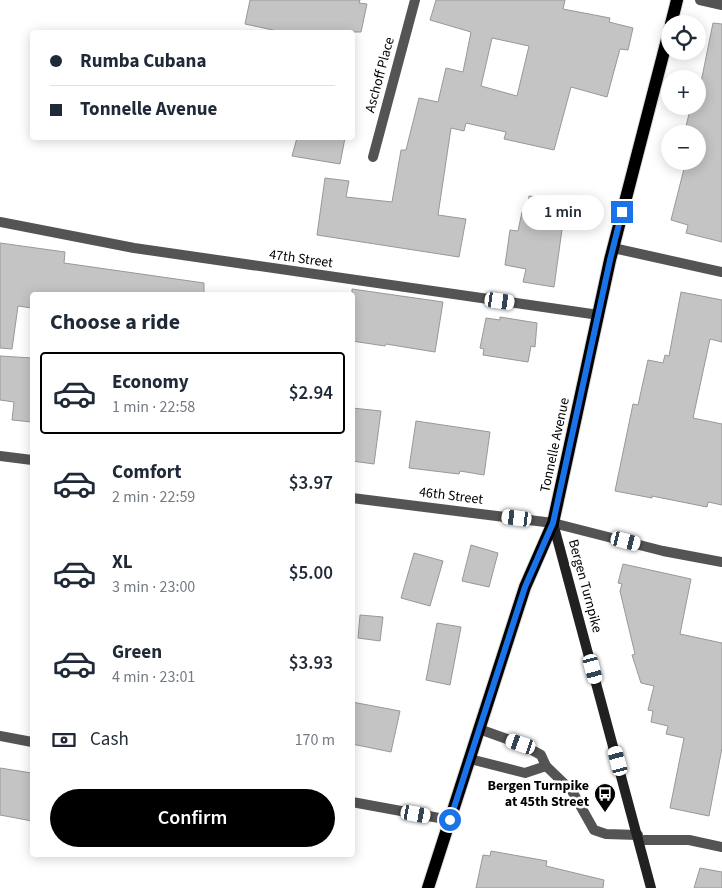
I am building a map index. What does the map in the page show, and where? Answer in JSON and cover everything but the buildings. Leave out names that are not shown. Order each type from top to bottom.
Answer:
[{"type":"main road","points":[[673,15],[677,0]]},
{"type":"main road","name":"Tonnelle Avenue","points":[[428,888],[525,587],[553,523],[613,248],[662,60]]},
{"type":"main road","name":"Bergen Turnpike","points":[[553,523],[639,837],[651,888]]},
{"type":"street","name":"Aschoff Place","points":[[373,157],[414,0]]},
{"type":"street","points":[[700,0],[722,4]]},
{"type":"street","name":"47th Street","points":[[0,222],[134,248],[599,315]]},
{"type":"street","points":[[613,248],[722,272]]},
{"type":"street","points":[[0,456],[30,460]]},
{"type":"street","name":"46th Street","points":[[355,498],[553,523],[663,551],[722,562]]},
{"type":"street","points":[[480,729],[521,744],[541,754],[546,766],[572,791],[594,830],[606,834],[689,840],[722,847]]},
{"type":"street","points":[[0,736],[30,742]]},
{"type":"street","points":[[470,758],[525,773],[546,766]]},
{"type":"street","points":[[355,803],[450,820]]},
{"type":"place","name":"Bergen Turnpike at 45th Street","points":[[605,813]]},
{"type":"route","points":[[450,820],[525,587],[553,523],[622,212]]}]
